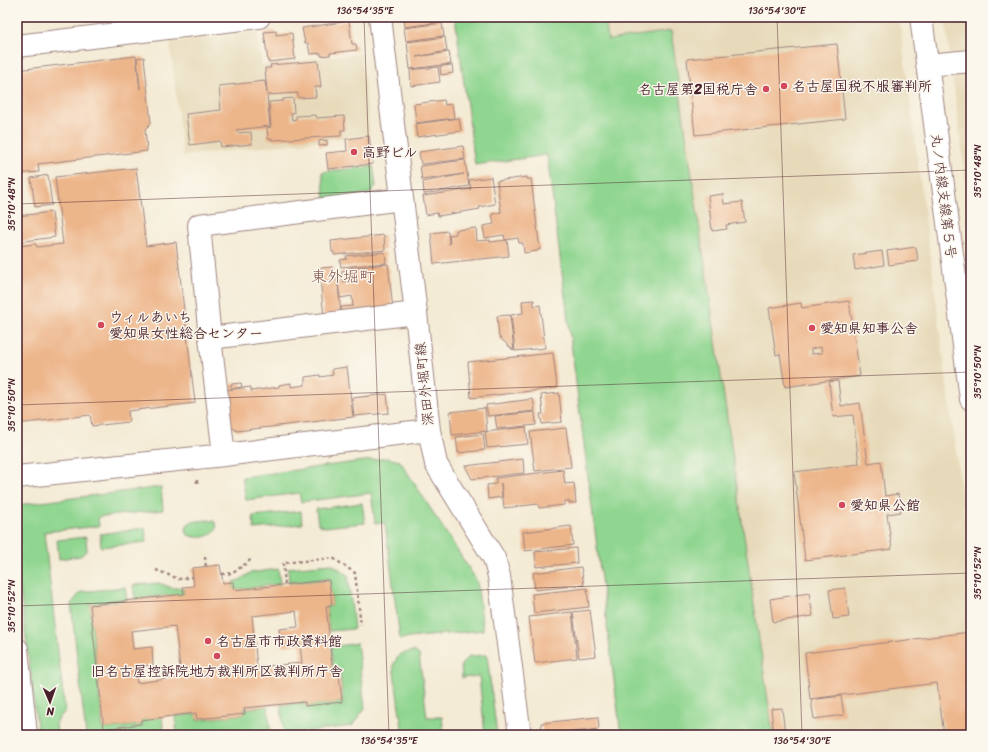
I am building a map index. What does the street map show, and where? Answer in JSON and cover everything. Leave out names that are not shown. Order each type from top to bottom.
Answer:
[{"type":"street","points":[[17,46],[106,26],[259,17]]},
{"type":"street","name":"深田外堀町線","points":[[380,17],[429,430],[436,464],[494,558],[499,576],[520,735]]},
{"type":"street","name":"丸ノ内線支線第５号","points":[[921,17],[971,399]]},
{"type":"street","points":[[927,66],[971,61]]},
{"type":"street","points":[[224,455],[210,338],[199,225],[402,199]]},
{"type":"street","points":[[210,338],[416,312]]},
{"type":"street","points":[[17,477],[224,455],[429,430]]},
{"type":"street","points":[[17,649],[26,735]]},
{"type":"path","points":[[205,557],[206,567]]},
{"type":"path","points":[[222,574],[233,573],[253,558]]},
{"type":"path","points":[[285,584],[283,563],[333,558],[355,573],[361,626]]},
{"type":"path","points":[[156,570],[179,579],[193,577]]},
{"type":"shaded area","points":[[605,17],[899,17],[971,567],[971,735],[773,735],[671,32],[608,40]]},
{"type":"shaded area","points":[[945,17],[971,17],[971,221],[946,25]]},
{"type":"shaded area","points":[[257,32],[262,65],[361,53],[370,135],[183,156],[170,42]]},
{"type":"green space","points":[[455,17],[605,17],[608,40],[671,31],[773,735],[621,735],[547,155],[475,165]]},
{"type":"green space","points":[[373,166],[376,186],[369,194],[325,199],[322,172]]},
{"type":"green space","points":[[387,458],[400,461],[477,581],[483,630],[400,639],[385,523],[375,523],[371,493],[301,502],[299,493],[246,500],[242,477]]},
{"type":"green space","points":[[161,487],[163,510],[98,517],[99,526],[44,532],[65,711],[56,722],[57,735],[38,735],[17,564],[17,505]]},
{"type":"green space","points":[[362,503],[365,523],[325,527],[318,524],[316,509]]},
{"type":"green space","points":[[301,511],[302,524],[254,529],[253,516]]},
{"type":"green space","points":[[207,520],[214,521],[217,527],[215,531],[204,537],[188,535],[186,530],[187,525],[191,522]]},
{"type":"green space","points":[[145,528],[147,542],[101,547],[100,534]]},
{"type":"green space","points":[[86,537],[87,550],[81,556],[59,559],[57,540]]},
{"type":"green space","points":[[332,564],[348,575],[354,629],[329,631],[326,606],[332,606],[329,579],[289,583],[288,568]]},
{"type":"green space","points":[[278,569],[280,584],[234,590],[233,582],[240,580],[250,573]]},
{"type":"green space","points":[[159,583],[172,588],[183,588],[184,594],[135,599],[133,585]]},
{"type":"green space","points":[[125,587],[127,600],[90,604],[103,729],[141,725],[141,720],[162,717],[164,735],[86,735],[71,604],[81,592]]},
{"type":"green space","points":[[357,643],[365,708],[352,726],[284,734],[281,705],[305,702],[305,706],[343,702],[340,672],[333,673],[331,647]]},
{"type":"green space","points":[[414,651],[419,655],[427,717],[442,717],[444,735],[403,735],[393,665],[400,654]]},
{"type":"green space","points":[[487,655],[497,735],[485,735],[479,676],[462,678],[461,665],[469,656]]},
{"type":"green space","points":[[268,706],[271,735],[177,735],[175,716],[196,714],[197,720],[245,714],[244,709]]},
{"type":"building","points":[[17,17],[25,17],[26,19],[17,20]]},
{"type":"building","points":[[122,17],[138,17],[138,18],[122,20]]},
{"type":"building","points":[[404,17],[439,17],[440,22],[405,27]]},
{"type":"building","points":[[349,21],[352,44],[356,44],[357,50],[330,53],[330,55],[321,56],[321,53],[310,54],[308,43],[305,43],[302,28]]},
{"type":"building","points":[[442,23],[444,36],[406,41],[404,28]]},
{"type":"building","points":[[276,31],[276,35],[292,33],[295,59],[268,62],[264,32]]},
{"type":"building","points":[[445,37],[447,51],[416,57],[449,52],[451,64],[410,69],[407,42]]},
{"type":"building","name":"名古屋第2国税庁舎","points":[[837,44],[845,119],[695,135],[687,59]]},
{"type":"building","points":[[136,56],[140,89],[137,58],[144,57],[151,123],[145,129],[147,151],[38,164],[39,172],[17,174],[17,70]]},
{"type":"building","points":[[318,61],[321,87],[315,87],[316,97],[298,98],[298,93],[267,95],[270,126],[236,130],[237,133],[251,132],[252,144],[221,147],[220,141],[190,145],[186,114],[221,110],[219,86],[265,81],[267,93],[265,68],[271,68],[270,65]]},
{"type":"building","points":[[452,65],[453,73],[441,75],[440,66]]},
{"type":"building","points":[[438,67],[440,82],[411,86],[410,70]]},
{"type":"building","points":[[293,98],[294,113],[291,113],[292,120],[296,119],[296,116],[316,115],[317,118],[344,116],[345,130],[341,130],[341,136],[268,139],[267,128],[271,127],[269,102],[283,101],[283,99]]},
{"type":"building","points":[[444,100],[445,105],[452,104],[454,118],[416,123],[414,104]]},
{"type":"building","points":[[459,118],[461,131],[417,137],[415,124]]},
{"type":"building","name":"高野ビル","points":[[369,136],[373,164],[328,169],[326,153],[347,151],[346,139]]},
{"type":"building","points":[[327,140],[327,145],[319,146],[319,141]]},
{"type":"building","points":[[463,146],[465,159],[421,164],[419,152]]},
{"type":"building","points":[[465,160],[469,186],[424,194],[423,182],[464,174],[422,180],[420,166]]},
{"type":"building","name":"ウィルあいち 愛知県女性総合センター","points":[[136,168],[146,246],[176,242],[195,403],[128,411],[129,422],[92,426],[90,415],[17,424],[17,246],[36,244],[37,247],[63,244],[55,177]]},
{"type":"building","points":[[48,175],[52,205],[35,207],[31,178]]},
{"type":"building","points":[[491,177],[495,204],[479,207],[480,209],[438,216],[437,213],[426,215],[423,196],[471,189],[469,180]]},
{"type":"building","points":[[527,177],[527,179],[531,179],[540,250],[524,253],[523,243],[519,243],[518,238],[505,240],[504,235],[485,238],[483,226],[494,224],[492,214],[501,212],[497,181]]},
{"type":"building","points":[[723,194],[724,204],[742,202],[745,222],[726,225],[727,229],[712,231],[708,196]]},
{"type":"building","points":[[52,212],[55,237],[17,242],[17,216]]},
{"type":"building","points":[[476,228],[477,241],[490,240],[490,242],[507,240],[509,256],[434,264],[431,233],[448,231],[450,244],[449,235],[456,234],[456,230]]},
{"type":"building","points":[[384,235],[385,250],[334,255],[334,252],[332,252],[331,241]]},
{"type":"building","points":[[916,247],[918,261],[889,265],[887,251]]},
{"type":"building","points":[[882,251],[884,265],[855,270],[853,255]]},
{"type":"building","points":[[385,252],[386,263],[341,267],[340,260],[347,259],[346,256]]},
{"type":"building","points":[[388,264],[393,309],[342,315],[341,307],[353,306],[352,296],[340,298],[338,284],[341,315],[324,317],[319,268],[332,267],[333,277],[336,277],[337,282],[352,281],[351,278],[342,279],[342,271],[349,270],[349,268]]},
{"type":"building","points":[[534,300],[534,306],[540,305],[545,348],[515,351],[511,315],[523,313],[522,301]]},
{"type":"building","name":"愛知県知事公舎","points":[[849,301],[860,376],[785,387],[780,354],[776,355],[769,308],[801,303],[802,308]],"holes":[[[821,347],[822,353],[811,354],[811,349]]]},
{"type":"building","points":[[510,315],[514,351],[499,337],[497,316]]},
{"type":"building","points":[[553,353],[557,388],[471,398],[468,362]]},
{"type":"building","points":[[347,367],[353,417],[237,431],[229,425],[225,390],[251,387],[251,391],[279,387],[279,385],[291,383],[291,387],[305,385],[305,377],[333,375],[332,369]]},
{"type":"building","name":"愛知県公館","points":[[838,381],[841,406],[860,403],[868,463],[881,461],[885,496],[898,494],[901,512],[887,514],[892,549],[805,560],[794,472],[859,464],[853,415],[833,417],[829,382]]},
{"type":"building","points":[[241,383],[242,387],[231,389],[231,384]]},
{"type":"building","points":[[559,393],[562,422],[542,424],[540,414],[543,414],[541,395]]},
{"type":"building","points":[[387,394],[389,413],[354,416],[352,398]]},
{"type":"building","points":[[533,399],[535,411],[488,416],[486,405]]},
{"type":"building","points":[[485,408],[487,431],[452,435],[450,412]]},
{"type":"building","points":[[535,412],[536,425],[497,429],[495,416]]},
{"type":"building","points":[[526,427],[528,444],[487,448],[485,432]]},
{"type":"building","points":[[566,428],[571,467],[535,471],[530,432]]},
{"type":"building","points":[[483,434],[485,450],[458,453],[456,437]]},
{"type":"building","points":[[523,459],[524,473],[472,479],[465,466]]},
{"type":"building","points":[[563,470],[565,484],[574,483],[576,503],[564,501],[564,505],[539,508],[538,504],[504,508],[501,483],[502,497],[488,499],[487,485],[496,484],[496,478]]},
{"type":"building","points":[[571,526],[573,545],[525,551],[523,532]]},
{"type":"building","points":[[576,548],[577,563],[536,567],[535,552]]},
{"type":"building","name":"旧名古屋控訴院地方裁判所区裁判所庁舎","points":[[220,565],[223,583],[233,582],[234,590],[329,580],[332,605],[326,606],[333,673],[339,673],[342,702],[305,706],[305,702],[244,708],[245,714],[197,719],[196,713],[141,720],[141,724],[104,729],[90,605],[184,594],[183,587],[194,586],[192,568]],"holes":[[[296,611],[298,627],[279,629],[281,646],[300,644],[302,663],[257,667],[252,616]],[[175,626],[181,677],[137,683],[135,667],[153,665],[152,647],[133,649],[131,631]]]},
{"type":"building","points":[[581,567],[584,585],[535,590],[533,573]]},
{"type":"building","points":[[587,588],[589,607],[534,613],[532,594]]},
{"type":"building","points":[[845,588],[849,617],[833,619],[829,590]]},
{"type":"building","points":[[809,593],[813,616],[773,622],[770,599]]},
{"type":"building","points":[[590,610],[596,656],[579,658],[573,612]]},
{"type":"building","points":[[572,612],[577,658],[535,663],[529,617]]},
{"type":"building","points":[[970,632],[971,735],[944,735],[937,683],[810,699],[805,653]]},
{"type":"building","points":[[841,696],[844,715],[814,719],[811,700]]},
{"type":"building","points":[[782,708],[785,735],[774,735],[771,709]]},
{"type":"building","points":[[598,717],[599,729],[543,735],[541,723]]},
{"type":"building","points":[[598,731],[598,735],[570,735],[570,734]]},
{"type":"place","name":"名古屋国税不服審判所","points":[[784,86]]},
{"type":"place","name":"名古屋第2国税庁舎","points":[[766,89]]},
{"type":"place","name":"高野ビル","points":[[354,152]]},
{"type":"place","name":"ウィルあいち 愛知県女性総合センター","points":[[101,325]]},
{"type":"place","name":"愛知県知事公舎","points":[[812,328]]},
{"type":"place","name":"愛知県公館","points":[[842,505]]},
{"type":"place","name":"名古屋市市政資料館","points":[[208,641]]},
{"type":"place","name":"旧名古屋控訴院地方裁判所区裁判所庁舎","points":[[217,656]]},
{"type":"district","name":"東外堀町","points":[[343,276]]}]
